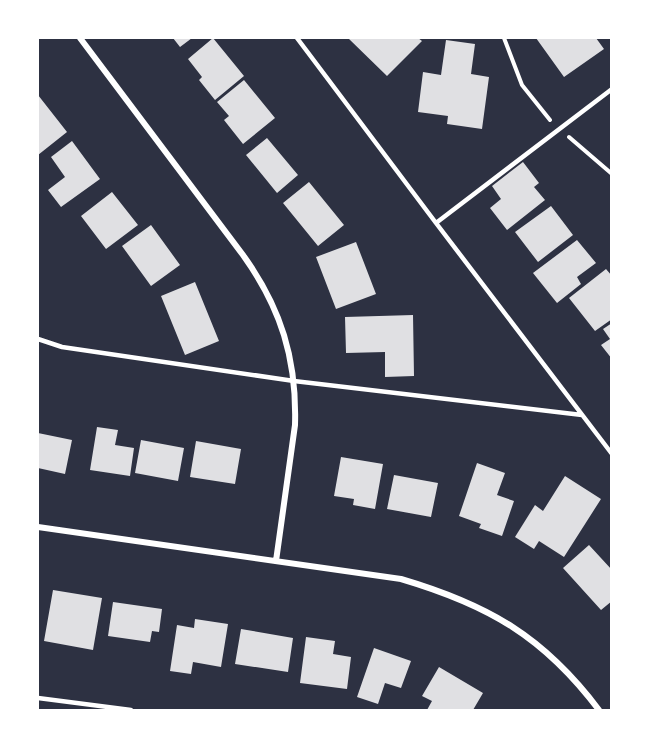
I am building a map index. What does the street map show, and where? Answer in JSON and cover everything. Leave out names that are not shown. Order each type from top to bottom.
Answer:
[{"type":"street","points":[[80,38],[254,270],[277,311],[292,361],[295,425],[276,561]]},
{"type":"street","points":[[38,527],[401,579],[440,591],[477,606],[522,632],[541,646],[579,684],[599,711]]},
{"type":"lane","points":[[297,38],[612,454]]},
{"type":"lane","points":[[436,223],[612,89]]},
{"type":"lane","points":[[38,339],[62,347],[294,381],[582,415]]},
{"type":"lane","points":[[38,699],[131,711]]},
{"type":"path","points":[[504,38],[515,72],[541,111],[612,174]]},
{"type":"building","points":[[173,38],[192,38],[180,47]]},
{"type":"building","points":[[213,38],[244,76],[215,100],[199,80],[202,77],[188,59]]},
{"type":"building","points":[[348,38],[418,38],[422,41],[387,76]]},
{"type":"building","points":[[536,38],[596,38],[604,49],[564,77]]},
{"type":"building","points":[[446,40],[475,44],[471,74],[489,77],[482,129],[447,124],[448,116],[418,112],[423,72],[441,75]]},
{"type":"building","points":[[244,80],[275,118],[243,144],[224,120],[229,116],[217,102]]},
{"type":"building","points":[[38,95],[67,132],[38,155]]},
{"type":"building","points":[[267,138],[298,175],[277,193],[246,155]]},
{"type":"building","points":[[72,141],[100,179],[61,207],[48,190],[65,177],[51,157]]},
{"type":"building","points":[[523,162],[539,183],[534,187],[545,200],[507,230],[490,208],[501,199],[492,186]]},
{"type":"building","points":[[309,182],[344,225],[318,246],[283,203]]},
{"type":"building","points":[[112,192],[138,225],[106,249],[81,216]]},
{"type":"building","points":[[551,206],[573,235],[538,262],[515,232]]},
{"type":"building","points":[[151,225],[180,265],[151,286],[122,246]]},
{"type":"building","points":[[577,240],[596,263],[577,277],[581,284],[557,303],[533,273]]},
{"type":"building","points":[[356,242],[376,294],[336,309],[316,257]]},
{"type":"building","points":[[606,269],[612,276],[612,319],[595,331],[569,298]]},
{"type":"building","points":[[195,282],[219,341],[185,355],[161,296]]},
{"type":"building","points":[[413,315],[414,376],[385,377],[385,352],[346,353],[345,317]]},
{"type":"building","points":[[612,323],[612,359],[601,345],[610,339],[603,329]]},
{"type":"building","points":[[97,427],[118,430],[115,445],[134,448],[130,476],[90,470]]},
{"type":"building","points":[[38,433],[72,440],[65,474],[38,468]]},
{"type":"building","points":[[141,440],[184,448],[178,481],[135,473]]},
{"type":"building","points":[[196,441],[241,449],[235,484],[190,477]]},
{"type":"building","points":[[341,457],[383,464],[375,509],[353,505],[354,499],[334,496]]},
{"type":"building","points":[[477,463],[505,473],[497,495],[514,501],[502,536],[479,528],[481,524],[459,516]]},
{"type":"building","points":[[394,475],[438,483],[431,517],[387,509]]},
{"type":"building","points":[[565,476],[601,499],[564,557],[539,541],[534,549],[515,537],[535,505],[543,511]]},
{"type":"building","points":[[589,545],[612,570],[612,601],[601,610],[563,568]]},
{"type":"building","points":[[53,590],[102,598],[93,650],[44,641]]},
{"type":"building","points":[[113,602],[162,609],[159,632],[152,631],[150,642],[108,636]]},
{"type":"building","points":[[195,619],[228,624],[221,667],[193,662],[191,674],[170,671],[177,625],[194,628]]},
{"type":"building","points":[[241,629],[293,638],[288,672],[235,664]]},
{"type":"building","points":[[306,637],[335,641],[333,654],[351,657],[347,689],[300,683]]},
{"type":"building","points":[[374,648],[411,661],[401,688],[385,683],[378,704],[357,697]]},
{"type":"building","points":[[439,667],[483,693],[473,710],[427,710],[432,701],[422,696]]}]
